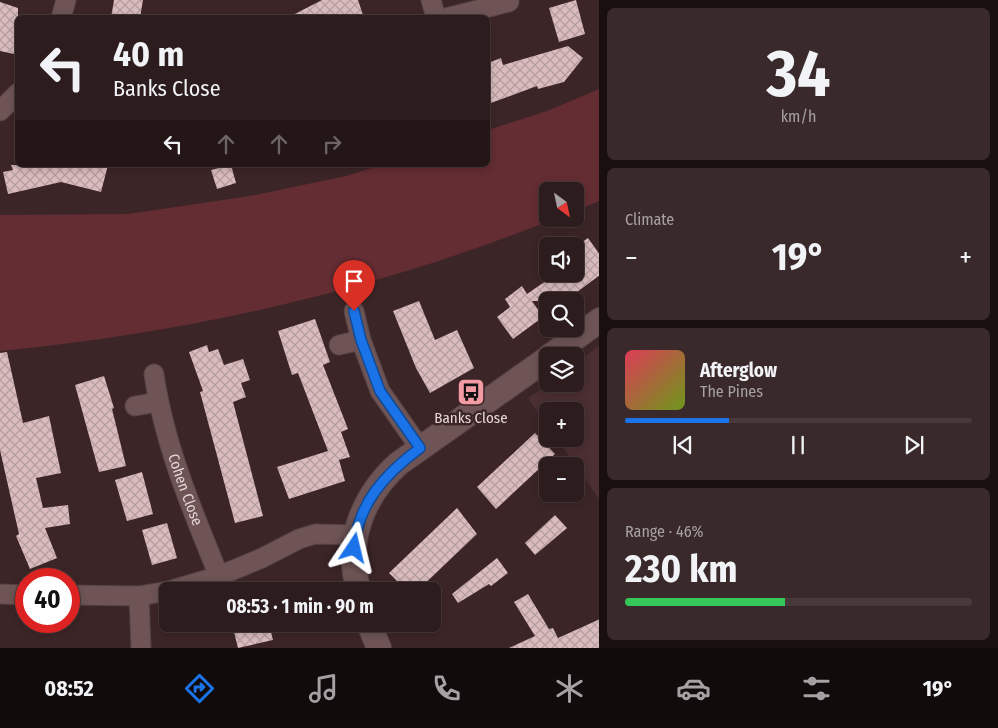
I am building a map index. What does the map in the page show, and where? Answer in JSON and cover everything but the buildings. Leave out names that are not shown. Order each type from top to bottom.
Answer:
[{"type":"street","points":[[62,15],[66,0]]},
{"type":"street","points":[[431,0],[435,15]]},
{"type":"street","points":[[458,15],[509,2]]},
{"type":"street","points":[[0,111],[15,96]]},
{"type":"street","points":[[354,311],[361,340],[383,396],[420,448]]},
{"type":"street","points":[[563,347],[599,320]]},
{"type":"street","points":[[338,345],[361,340]]},
{"type":"street","points":[[357,582],[354,563],[355,534],[373,492],[398,464],[539,364]]},
{"type":"street","name":"Cohen Close","points":[[154,374],[158,402],[186,495],[219,576]]},
{"type":"street","points":[[135,406],[158,402]]},
{"type":"street","points":[[80,595],[139,596],[168,591],[219,576],[307,536],[315,534],[355,534]]},
{"type":"street","points":[[0,594],[15,595]]},
{"type":"street","points":[[139,596],[141,648]]},
{"type":"street","points":[[372,632],[379,648]]},
{"type":"shaded area","points":[[599,89],[599,201],[584,207],[584,182],[539,182],[539,225],[419,267],[282,305],[212,320],[142,333],[0,351],[0,215],[128,214],[250,196],[346,176],[375,167],[490,167],[490,129],[547,111]]},
{"type":"shaded area","points":[[599,346],[599,499],[584,478],[584,457],[570,457],[563,447],[584,447],[584,402],[539,402],[539,414],[528,398],[539,390],[539,392],[584,392],[584,357]]},
{"type":"place","name":"Banks Close","points":[[471,392]]},
{"type":"route","points":[[354,311],[361,340],[380,391],[420,448],[398,464],[373,492],[358,523],[354,548]]}]
